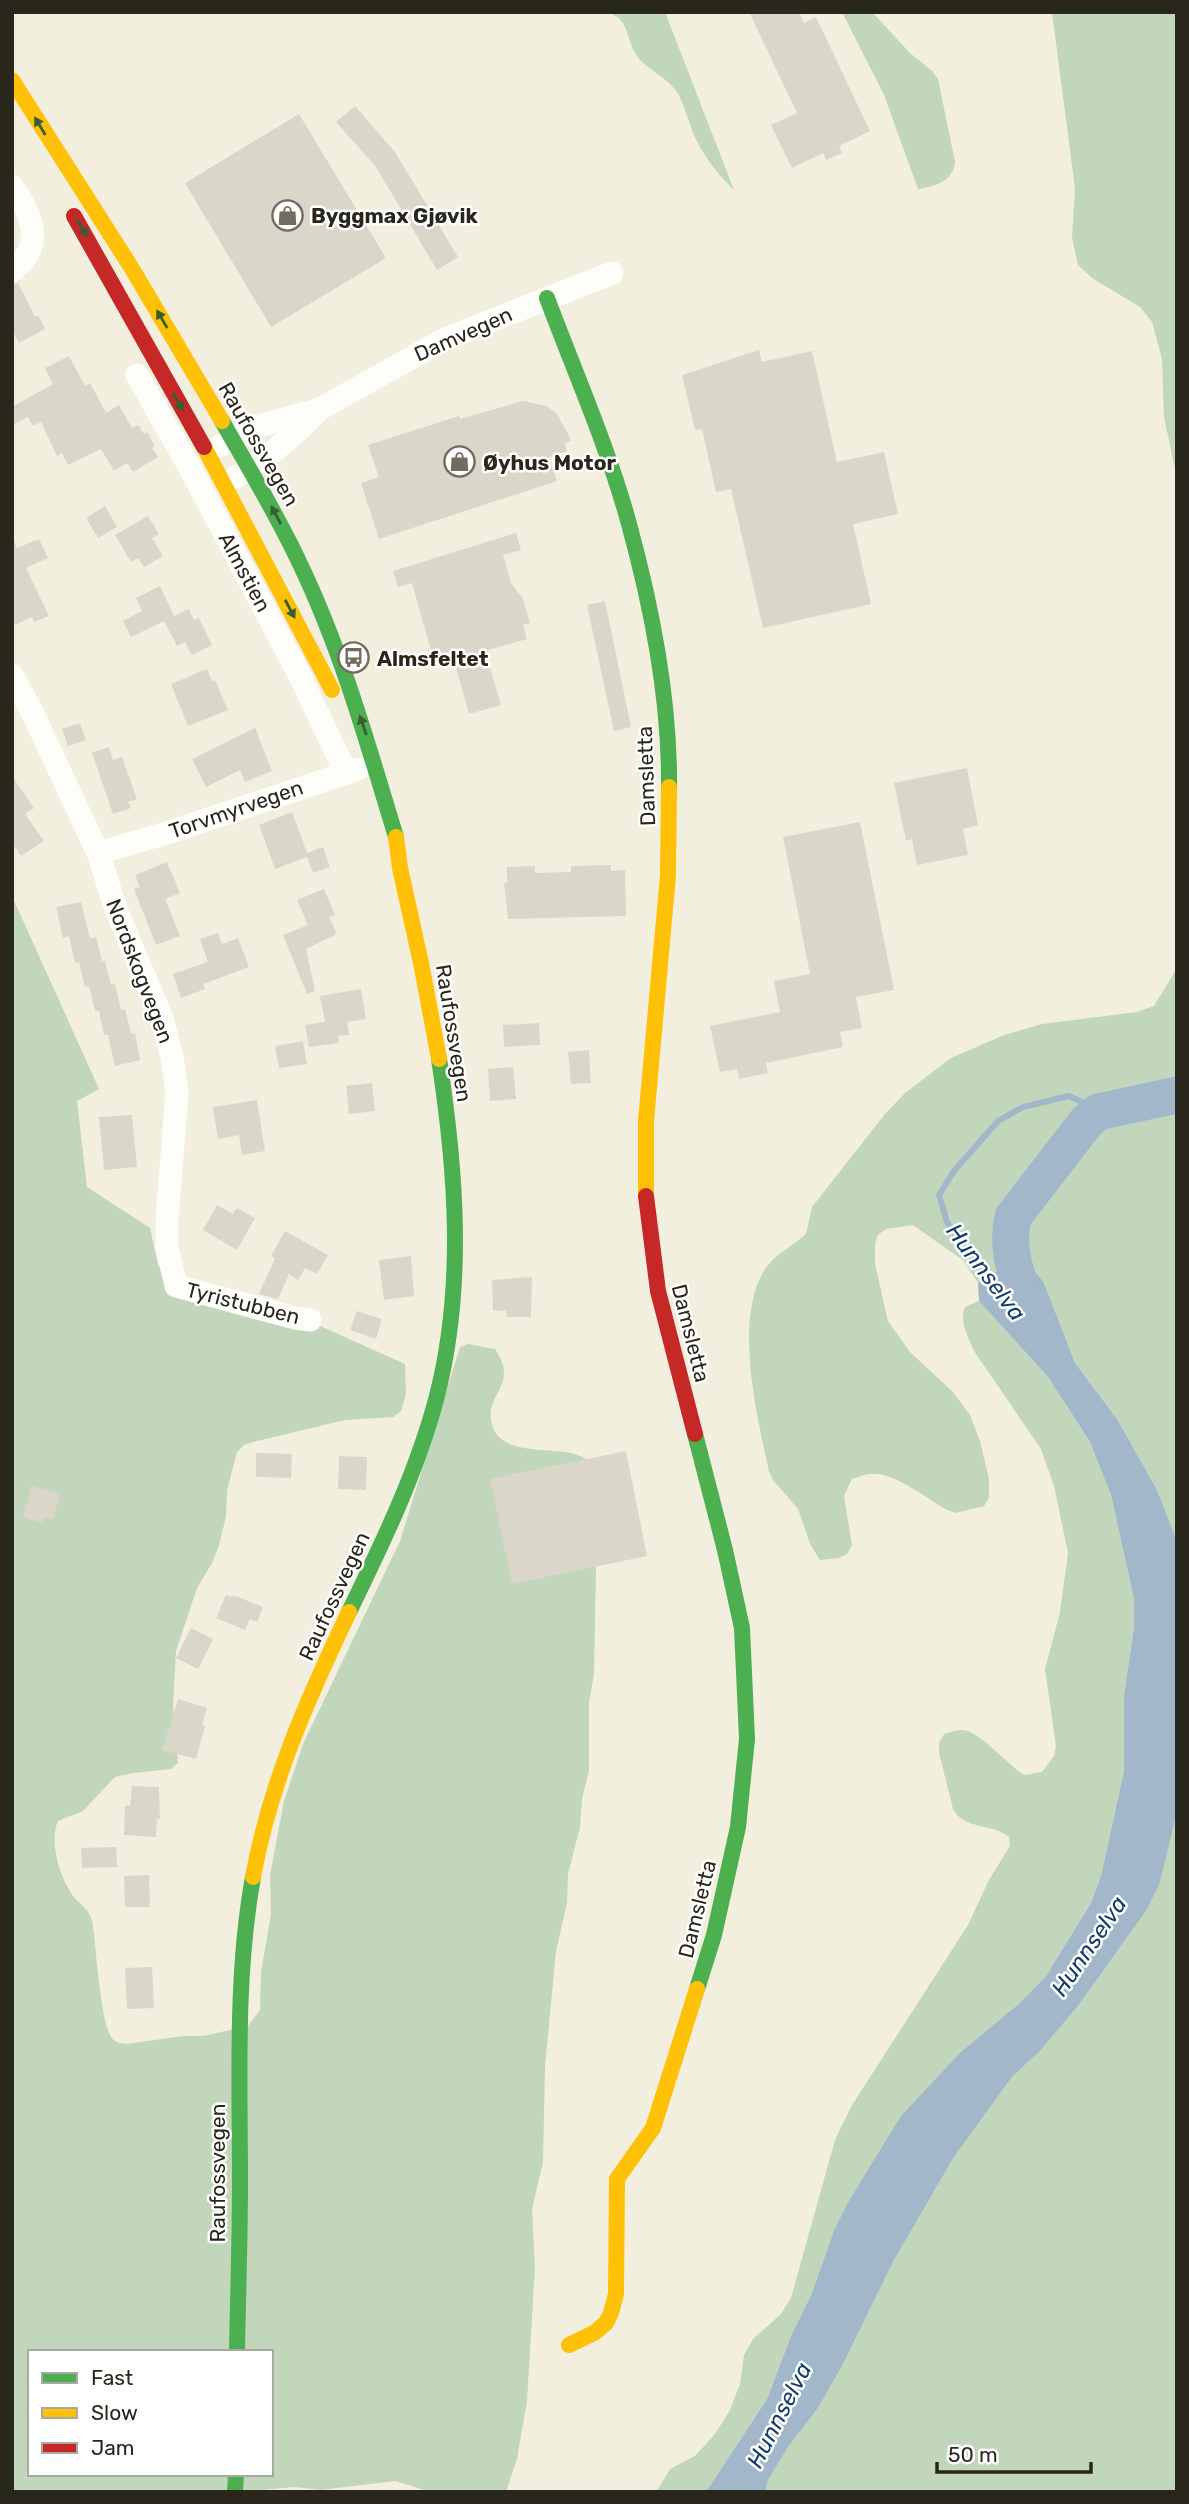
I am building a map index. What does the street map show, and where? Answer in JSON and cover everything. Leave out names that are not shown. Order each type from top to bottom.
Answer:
[{"type":"main road","name":"Raufossvegen","points":[[12,80],[66,169],[131,267],[251,468],[303,569],[351,691],[361,769]]},
{"type":"main road","points":[[12,105],[33,143]]},
{"type":"main road","name":"Raufossvegen","points":[[65,200],[224,484],[330,685],[361,769],[397,839],[398,862],[427,991],[449,1142],[454,1217],[453,1303],[444,1366],[420,1454],[383,1544],[305,1707],[276,1782],[258,1853],[246,1923],[242,1979],[238,2096],[237,2350]]},
{"type":"main road","name":"Damsletta","points":[[547,298],[629,523],[647,597],[663,694],[670,777],[668,875],[646,1121],[646,1207],[658,1291],[722,1537],[742,1628],[747,1739],[738,1826],[715,1935],[653,2128],[617,2179],[616,2294],[611,2313],[606,2323],[594,2333],[569,2345]]},
{"type":"street","points":[[12,186],[26,206],[32,220],[33,234],[23,260],[12,271]]},
{"type":"street","name":"Damvegen","points":[[207,453],[258,426],[320,409],[445,339],[612,273]]},
{"type":"street","name":"Almstien","points":[[137,375],[293,663],[361,769]]},
{"type":"street","name":"Damvegen","points":[[224,484],[251,468],[297,433],[320,409]]},
{"type":"street","name":"Nordskogvegen","points":[[12,675],[33,714],[97,853],[117,912],[162,1018],[177,1093],[167,1220],[167,1247],[176,1286]]},
{"type":"street","name":"Torvmyrvegen","points":[[97,853],[361,769]]},
{"type":"street","name":"Tyristubben","points":[[176,1286],[310,1320]]},
{"type":"green space","points":[[603,12],[665,12],[734,190],[716,171],[701,149],[677,92],[637,56],[622,22],[612,14]]},
{"type":"green space","points":[[842,12],[872,12],[938,79],[955,162],[947,179],[918,189],[884,95]]},
{"type":"green space","points":[[1052,12],[1177,12],[1177,479],[1164,417],[1162,359],[1152,322],[1140,307],[1092,278],[1078,265],[1072,237],[1075,189]]},
{"type":"green space","points":[[12,896],[99,1089],[77,1101],[87,1187],[150,1228],[158,1265],[171,1280],[309,1321],[405,1364],[406,1394],[401,1411],[393,1417],[345,1420],[253,1442],[244,1445],[237,1452],[227,1490],[226,1517],[219,1545],[197,1588],[176,1651],[173,1707],[178,1763],[171,1769],[115,1777],[83,1811],[58,1821],[55,1848],[59,1868],[67,1886],[88,1911],[92,1920],[102,2003],[108,2031],[114,2040],[126,2044],[203,2036],[248,2026],[260,2010],[261,1972],[271,1914],[270,1875],[284,1801],[303,1744],[400,1541],[460,1347],[468,1344],[495,1349],[502,1361],[503,1379],[493,1402],[491,1420],[495,1433],[504,1441],[515,1446],[580,1456],[603,1471],[596,1566],[594,1674],[589,1703],[589,1770],[582,1799],[580,1827],[568,1874],[567,1903],[556,1951],[545,2067],[543,2162],[532,2209],[535,2267],[527,2401],[517,2459],[506,2492],[431,2492],[395,2481],[321,2490],[294,2487],[242,2492],[12,2492]]},
{"type":"green space","points":[[1177,968],[1177,1546],[1156,1488],[1117,1419],[1075,1363],[1044,1283],[984,1278],[978,1283],[964,1261],[913,1225],[886,1229],[878,1235],[875,1244],[875,1264],[888,1321],[910,1352],[953,1392],[970,1415],[980,1441],[989,1479],[989,1498],[984,1506],[956,1513],[902,1482],[883,1475],[869,1474],[852,1479],[844,1496],[852,1545],[847,1554],[839,1558],[820,1560],[810,1544],[798,1509],[773,1480],[759,1424],[750,1368],[750,1314],[755,1290],[765,1269],[806,1234],[812,1207],[885,1114],[905,1093],[951,1058],[1004,1035],[1042,1024],[1137,1012],[1154,1006]]},
{"type":"green space","points":[[979,1301],[1048,1377],[1090,1442],[1111,1495],[1134,1599],[1134,1628],[1124,1695],[1124,1771],[1101,1876],[1091,1903],[1046,1976],[847,2204],[834,2230],[812,2293],[791,2336],[767,2399],[706,2492],[656,2492],[670,2469],[695,2456],[715,2434],[730,2410],[740,2384],[744,2355],[753,2339],[781,2314],[791,2298],[835,2140],[852,2105],[968,1925],[989,1880],[1010,1846],[1009,1837],[964,1820],[953,1809],[939,1743],[944,1734],[959,1730],[968,1731],[1024,1775],[1042,1772],[1054,1756],[1056,1747],[1045,1669],[1060,1612],[1068,1553],[1054,1486],[1041,1449],[974,1351],[967,1335],[963,1318],[965,1307]]},
{"type":"green space","points":[[1177,1772],[1177,2492],[765,2492],[768,2480],[788,2447],[818,2408],[842,2366],[894,2260],[954,2157],[1012,2077],[1040,2051],[1078,2006],[1146,1911],[1175,1820]]},
{"type":"water","points":[[1029,1264],[1044,1283],[1075,1363],[1117,1419],[1156,1488],[1177,1546],[1175,1820],[1159,1885],[1146,1911],[1078,2006],[1040,2051],[1012,2077],[954,2157],[894,2260],[842,2366],[818,2408],[788,2447],[768,2480],[765,2492],[706,2492],[767,2399],[791,2336],[812,2293],[834,2230],[901,2116],[960,2053],[1019,2004],[1046,1976],[1091,1903],[1101,1876],[1124,1771],[1124,1695],[1134,1628],[1134,1599],[1111,1495],[1090,1442],[1048,1377],[979,1301],[978,1283],[1002,1269]]},
{"type":"building","points":[[749,12],[799,12],[804,23],[816,17],[870,131],[839,146],[842,153],[826,160],[823,153],[792,168],[771,125],[797,113]]},
{"type":"building","points":[[355,106],[395,152],[458,257],[437,270],[376,167],[336,122]]},
{"type":"building","points":[[299,114],[386,258],[271,327],[185,183]]},
{"type":"building","points":[[18,283],[35,317],[38,315],[45,329],[19,343],[12,329],[12,285]]},
{"type":"building","points":[[759,350],[762,362],[812,351],[837,462],[884,452],[898,514],[853,524],[871,604],[763,628],[731,489],[716,492],[702,429],[695,430],[682,375]]},
{"type":"building","points":[[69,356],[85,386],[90,383],[106,413],[119,405],[132,428],[138,425],[144,434],[147,432],[158,457],[133,472],[127,463],[114,471],[101,449],[68,465],[62,453],[57,456],[41,422],[33,426],[28,417],[12,425],[12,407],[53,384],[45,368]]},
{"type":"building","points":[[523,401],[546,406],[556,413],[571,441],[564,443],[567,451],[549,457],[557,481],[379,539],[361,483],[379,477],[368,445],[459,416],[460,419]]},
{"type":"building","points":[[105,506],[117,527],[98,538],[86,518]]},
{"type":"building","points":[[148,516],[159,534],[152,538],[163,556],[144,567],[138,558],[131,562],[115,535]]},
{"type":"building","points":[[516,533],[521,550],[503,555],[511,583],[523,599],[530,623],[523,625],[527,639],[485,651],[501,705],[469,714],[454,660],[435,665],[412,583],[398,587],[393,571]]},
{"type":"building","points":[[12,536],[17,548],[39,539],[48,558],[26,568],[49,616],[34,622],[32,617],[12,626]]},
{"type":"building","points":[[160,586],[174,616],[189,609],[194,620],[199,618],[212,645],[192,655],[185,642],[177,646],[164,621],[131,637],[123,621],[142,611],[136,598]]},
{"type":"building","points":[[605,601],[631,727],[614,731],[587,605]]},
{"type":"building","points":[[207,669],[212,681],[215,680],[228,710],[188,726],[171,684]]},
{"type":"building","points":[[80,723],[86,740],[68,746],[62,729]]},
{"type":"building","points":[[255,728],[272,771],[245,782],[240,770],[206,787],[192,759]]},
{"type":"building","points":[[109,747],[113,760],[122,757],[137,799],[128,802],[131,808],[113,814],[92,753]]},
{"type":"building","points":[[967,768],[978,825],[963,829],[968,855],[917,865],[912,839],[906,841],[894,783]]},
{"type":"building","points":[[12,776],[34,808],[25,814],[44,841],[21,856],[12,843]]},
{"type":"building","points":[[292,812],[307,853],[323,847],[330,867],[313,873],[307,857],[275,869],[259,825]]},
{"type":"building","points":[[860,822],[894,990],[856,997],[862,1028],[840,1032],[843,1047],[766,1063],[768,1073],[739,1079],[737,1069],[720,1072],[710,1026],[780,1012],[774,981],[810,974],[783,837]]},
{"type":"building","points":[[167,862],[180,893],[165,899],[180,936],[156,945],[134,889],[140,887],[135,875]]},
{"type":"building","points":[[611,865],[611,871],[625,870],[626,916],[508,919],[504,883],[507,883],[507,867],[535,866],[535,873],[571,872],[571,866]]},
{"type":"building","points":[[324,889],[335,915],[329,917],[337,934],[306,949],[315,991],[307,994],[283,935],[308,925],[297,900]]},
{"type":"building","points":[[81,902],[90,938],[96,937],[111,985],[115,984],[121,1010],[125,1009],[131,1034],[135,1033],[140,1060],[115,1066],[108,1035],[104,1035],[99,1011],[95,1011],[89,986],[85,987],[79,962],[75,963],[69,936],[63,938],[56,907]]},
{"type":"building","points":[[218,933],[222,944],[238,938],[249,967],[203,984],[205,989],[181,998],[173,974],[208,962],[200,939]]},
{"type":"building","points":[[361,989],[366,1019],[347,1022],[349,1035],[338,1036],[339,1043],[309,1047],[305,1025],[325,1022],[320,996]]},
{"type":"building","points":[[539,1023],[540,1045],[504,1047],[503,1025]]},
{"type":"building","points":[[303,1041],[307,1064],[279,1068],[275,1046]]},
{"type":"building","points":[[589,1050],[591,1083],[571,1084],[568,1052]]},
{"type":"building","points":[[513,1067],[516,1099],[490,1101],[488,1069]]},
{"type":"building","points":[[372,1083],[375,1111],[349,1114],[346,1086]]},
{"type":"building","points":[[257,1100],[265,1151],[242,1155],[239,1135],[218,1139],[213,1107]]},
{"type":"building","points":[[132,1115],[137,1167],[104,1170],[99,1117]]},
{"type":"building","points":[[217,1205],[233,1214],[237,1208],[255,1218],[237,1250],[203,1230]]},
{"type":"building","points":[[285,1231],[328,1255],[317,1274],[305,1268],[298,1280],[289,1274],[278,1299],[259,1294],[275,1258],[271,1256]]},
{"type":"building","points":[[411,1256],[414,1296],[384,1300],[379,1260]]},
{"type":"building","points":[[532,1277],[531,1317],[507,1317],[506,1311],[493,1310],[492,1280]]},
{"type":"building","points":[[357,1311],[382,1319],[376,1339],[350,1330]]},
{"type":"building","points":[[626,1451],[647,1556],[512,1584],[490,1479]]},
{"type":"building","points":[[256,1453],[292,1454],[291,1478],[256,1477]]},
{"type":"building","points":[[339,1456],[367,1457],[366,1490],[338,1489]]},
{"type":"building","points":[[32,1486],[60,1494],[53,1519],[44,1517],[42,1523],[23,1517]]},
{"type":"building","points":[[226,1595],[233,1595],[263,1607],[257,1622],[250,1619],[245,1630],[216,1618]]},
{"type":"building","points":[[191,1628],[213,1639],[198,1669],[176,1658]]},
{"type":"building","points":[[178,1699],[207,1708],[196,1759],[162,1750]]},
{"type":"building","points":[[132,1786],[159,1787],[160,1819],[157,1819],[156,1837],[124,1835],[125,1806],[130,1806]]},
{"type":"building","points":[[116,1847],[117,1867],[82,1868],[81,1848]]},
{"type":"building","points":[[149,1875],[150,1907],[125,1907],[124,1876]]},
{"type":"building","points":[[152,1967],[154,2008],[127,2009],[125,1968]]},
{"type":"waterway","name":"Hunnselva","points":[[1029,1314],[1012,1254],[1013,1217],[1087,1121],[1098,1112],[1177,1095]]},
{"type":"waterway","name":"Hunnselva","points":[[988,1283],[947,1222],[939,1195],[954,1171],[998,1121],[1023,1107],[1069,1096],[1098,1112]]},
{"type":"traffic: fast","points":[[547,298],[621,495],[637,556],[663,687],[669,787]]},
{"type":"traffic: fast","points":[[222,421],[283,529],[316,599],[353,699],[396,837]]},
{"type":"traffic: fast","points":[[349,1612],[387,1533],[420,1452],[446,1354],[452,1313],[455,1228],[450,1143],[439,1059]]},
{"type":"traffic: fast","points":[[695,1434],[742,1628],[747,1739],[738,1827],[714,1935],[697,1989]]},
{"type":"traffic: fast","points":[[237,2350],[241,1991],[253,1877]]},
{"type":"traffic: fast","points":[[235,2492],[236,2476]]},
{"type":"traffic: slow","points":[[12,80],[131,267],[222,421]]},
{"type":"traffic: slow","points":[[204,447],[332,690]]},
{"type":"traffic: slow","points":[[646,1196],[646,1121],[668,875],[669,787]]},
{"type":"traffic: slow","points":[[396,837],[439,1059]]},
{"type":"traffic: slow","points":[[253,1877],[260,1842],[280,1775],[305,1709],[349,1612]]},
{"type":"traffic: slow","points":[[569,2345],[594,2333],[606,2323],[611,2313],[616,2294],[617,2179],[653,2128],[697,1989]]},
{"type":"traffic: jam","points":[[74,216],[204,447]]},
{"type":"traffic: jam","points":[[646,1196],[658,1291],[695,1434]]},
{"type":"place","name":"Byggmax Gjøvik","points":[[288,215]]},
{"type":"place","name":"Øyhus Motor","points":[[460,462]]},
{"type":"place","name":"Almsfeltet","points":[[354,658]]}]
